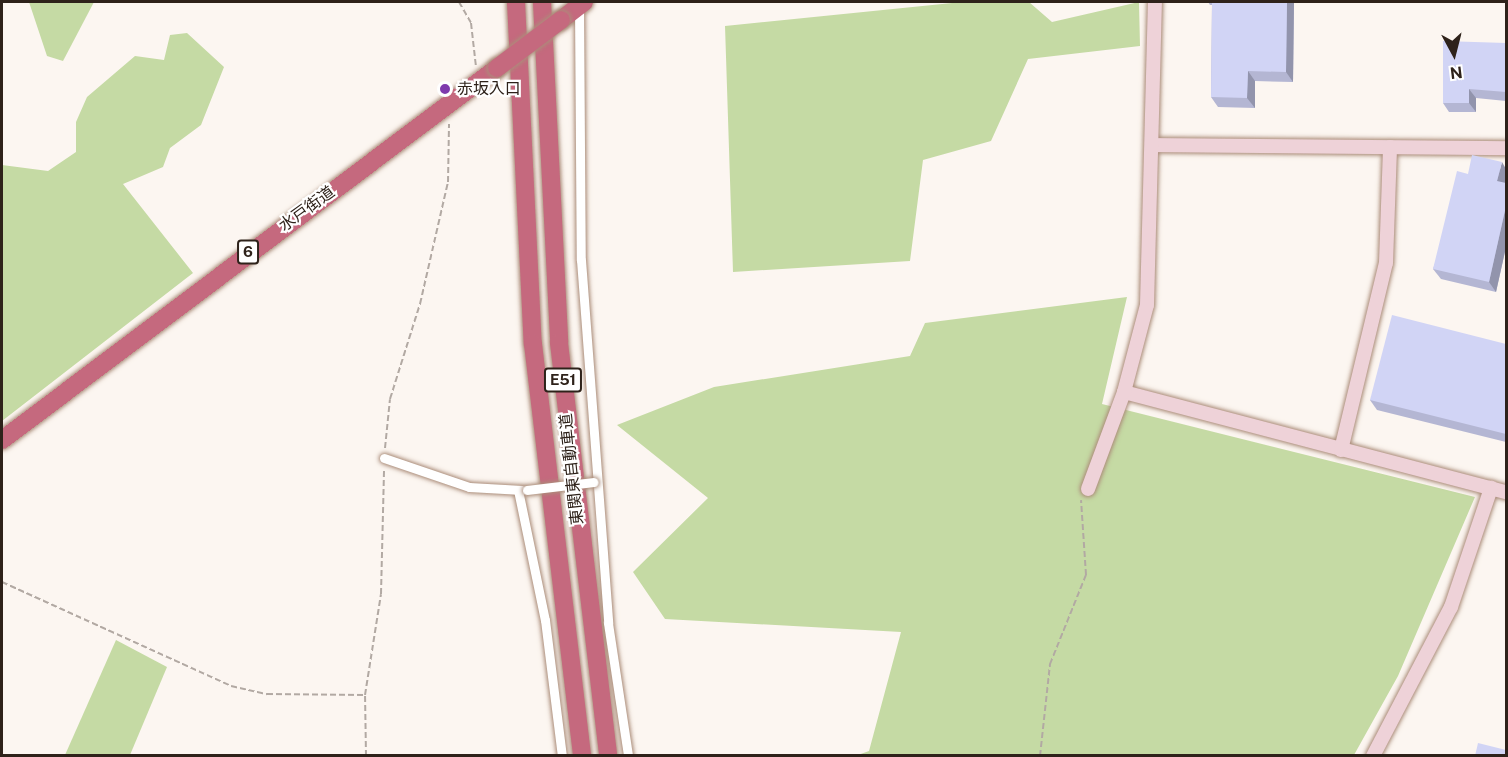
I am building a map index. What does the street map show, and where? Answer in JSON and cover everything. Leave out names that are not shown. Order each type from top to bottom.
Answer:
[{"type":"highway","name":"東関東自動車道","points":[[516,2],[533,344],[582,756]]},
{"type":"highway","name":"東関東自動車道","points":[[542,2],[559,343],[608,756]]},
{"type":"highway","name":"水戸街道","points":[[2,440],[482,80],[580,3]]},
{"type":"street","points":[[1088,489],[1124,392],[1149,287],[1154,145],[1155,2]]},
{"type":"street","points":[[580,3],[581,260],[608,622],[628,756]]},
{"type":"street","points":[[1154,145],[1506,148]]},
{"type":"street","points":[[1341,450],[1386,263],[1390,147]]},
{"type":"street","points":[[1124,392],[1506,492]]},
{"type":"street","points":[[384,458],[469,487],[523,490],[597,482]]},
{"type":"street","points":[[1373,756],[1452,607],[1491,488]]},
{"type":"street","points":[[523,490],[545,620],[562,756]]},
{"type":"path","points":[[459,2],[471,23],[474,63],[482,80]]},
{"type":"path","points":[[366,756],[366,695],[381,594],[384,458],[390,399],[420,304],[452,162],[446,106]]},
{"type":"path","points":[[1040,756],[1050,664],[1086,575],[1080,515],[1088,489]]},
{"type":"path","points":[[2,582],[231,686],[267,694],[366,695]]},
{"type":"green space","points":[[29,2],[94,2],[63,61],[47,56]]},
{"type":"green space","points":[[962,2],[1029,2],[1052,22],[1139,2],[1140,46],[1028,59],[991,141],[923,160],[910,261],[733,272],[725,26]]},
{"type":"green space","points":[[187,33],[224,67],[201,125],[170,148],[163,167],[123,184],[193,273],[2,421],[2,165],[48,171],[76,152],[76,122],[87,97],[135,56],[164,60],[170,35]]},
{"type":"green space","points":[[1127,297],[1102,404],[1475,497],[1398,676],[1354,755],[858,755],[869,751],[901,632],[665,619],[633,572],[708,498],[617,425],[714,387],[910,356],[925,323]]},
{"type":"green space","points":[[116,640],[167,667],[130,755],[65,755]]},
{"type":"building","points":[[1212,2],[1287,2],[1286,72],[1248,71],[1247,98],[1211,97]]},
{"type":"building","points":[[1443,41],[1506,43],[1506,92],[1469,89],[1469,103],[1443,103]]},
{"type":"building","points":[[1472,155],[1502,162],[1497,181],[1506,183],[1506,206],[1489,282],[1433,269],[1457,171],[1468,174]]},
{"type":"building","points":[[1392,315],[1506,344],[1506,434],[1370,400]]},
{"type":"building","points":[[1478,743],[1506,750],[1506,756],[1475,756]]},
{"type":"place","name":"赤坂入口","points":[[445,89]]}]
